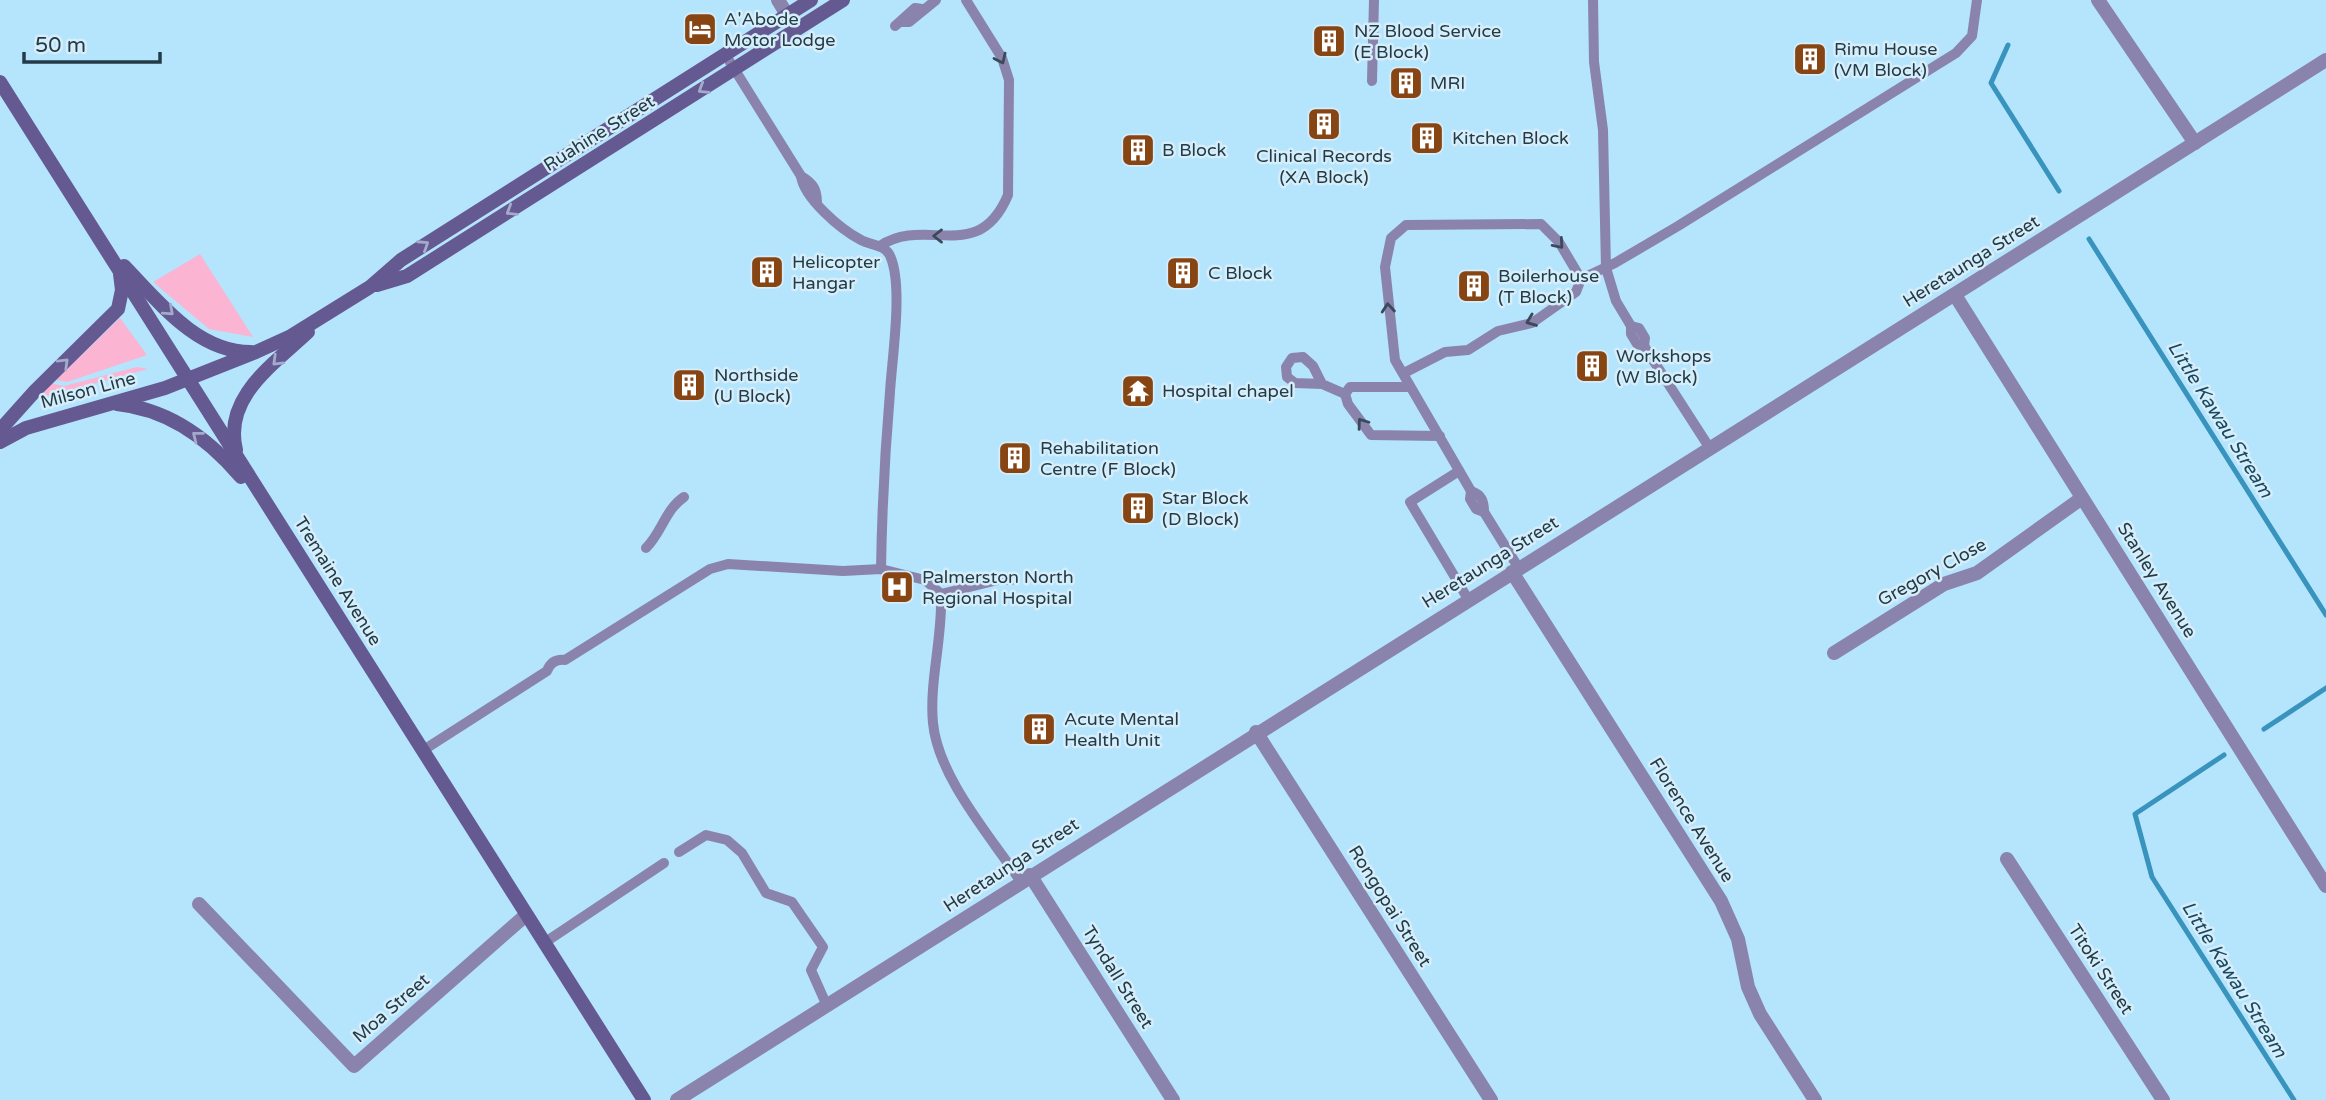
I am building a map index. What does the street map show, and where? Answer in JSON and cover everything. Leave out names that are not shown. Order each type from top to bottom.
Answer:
[{"type":"main road","name":"Ruahine Street","points":[[188,379],[256,352],[327,314],[370,287],[401,260],[811,0]]},
{"type":"main road","name":"Ruahine Street","points":[[370,287],[407,276],[844,0]]},
{"type":"main road","name":"Tremaine Avenue","points":[[0,82],[644,1100]]},
{"type":"main road","points":[[104,245],[194,333],[223,348],[256,352]]},
{"type":"main road","points":[[0,430],[35,391],[118,310],[122,290],[118,267]]},
{"type":"main road","points":[[245,471],[234,442],[237,409],[247,390],[327,314]]},
{"type":"main road","name":"Milson Line","points":[[0,442],[26,428],[188,379]]},
{"type":"main road","points":[[97,406],[111,404],[151,410],[183,424],[235,469],[278,521]]},
{"type":"street","points":[[778,0],[796,30]]},
{"type":"street","points":[[2098,0],[2195,143]]},
{"type":"street","name":"Heretaunga Street","points":[[677,1100],[1256,732],[2326,60]]},
{"type":"street","name":"Stanley Avenue","points":[[1955,295],[2326,886]]},
{"type":"street","name":"Gregory Close","points":[[1834,653],[1944,584],[1977,573],[2082,498]]},
{"type":"street","name":"Florence Avenue","points":[[1515,569],[1721,901],[1738,939],[1748,987],[1760,1014],[1815,1100]]},
{"type":"street","name":"Rongopai Street","points":[[1256,732],[1490,1100]]},
{"type":"street","name":"Titoki Street","points":[[2007,859],[2163,1100]]},
{"type":"street","name":"Tyndall Street","points":[[1026,879],[1173,1100]]},
{"type":"street","name":"Moa Street","points":[[199,904],[354,1066],[526,915]]},
{"type":"lane","points":[[898,24],[915,8],[922,9],[936,0]]},
{"type":"lane","points":[[880,246],[894,236],[970,235],[986,228],[1001,212],[1007,195],[1009,80],[1002,58],[966,0]]},
{"type":"lane","points":[[1372,81],[1374,0]]},
{"type":"lane","points":[[1593,0],[1594,62],[1603,130],[1606,268],[1616,301],[1631,326],[1639,328],[1645,338],[1644,346],[1709,447]]},
{"type":"lane","points":[[1404,373],[1445,352],[1468,350],[1498,331],[1532,323],[1576,292],[1581,279],[1606,268],[1956,53],[1972,36],[1977,0]]},
{"type":"lane","points":[[725,54],[801,176],[811,181],[817,192],[817,203],[834,221],[862,240],[880,246],[891,258],[895,312],[883,486],[881,569]]},
{"type":"lane","points":[[1515,569],[1484,512],[1484,503],[1478,493],[1471,491],[1395,360],[1385,267],[1391,238],[1406,225],[1541,224],[1559,243],[1581,279]]},
{"type":"lane","points":[[1322,384],[1345,394],[1348,404],[1371,435],[1440,436]]},
{"type":"lane","points":[[1345,394],[1350,387],[1410,387]]},
{"type":"lane","points":[[1459,471],[1410,502],[1468,599]]},
{"type":"lane","points":[[646,548],[660,531],[673,505],[684,497]]},
{"type":"lane","points":[[422,751],[547,671],[549,665],[558,659],[565,660],[710,569],[728,564],[843,571],[881,569],[925,580],[941,594],[942,618],[932,720],[936,743],[954,782],[1026,879]]},
{"type":"lane","points":[[941,594],[1002,579],[1012,580]]},
{"type":"lane","points":[[679,852],[706,835],[722,837],[741,853],[766,893],[792,902],[823,947],[811,970],[827,1006]]},
{"type":"lane","points":[[544,943],[664,863]]},
{"type":"shaded area","points":[[200,254],[253,337],[209,329],[153,282]]},
{"type":"shaded area","points":[[120,318],[147,355],[67,382],[56,380]]},
{"type":"shaded area","points":[[137,367],[148,369],[48,396],[43,394],[50,383],[64,386]]},
{"type":"waterway","points":[[2008,45],[1991,83],[2059,191]]},
{"type":"waterway","name":"Little Kawau Stream","points":[[2089,239],[2326,615]]},
{"type":"waterway","name":"Little Kawau Stream","points":[[2264,729],[2326,688]]},
{"type":"waterway","name":"Little Kawau Stream","points":[[2224,755],[2135,814],[2152,877],[2294,1100]]},
{"type":"place","name":"A'Abode Motor Lodge","points":[[700,29]]},
{"type":"place","name":"NZ Blood Service (E Block)","points":[[1329,41]]},
{"type":"place","name":"Rimu House (VM Block)","points":[[1810,59]]},
{"type":"place","name":"MRI","points":[[1406,83]]},
{"type":"place","name":"Clinical Records (XA Block)","points":[[1324,124]]},
{"type":"place","name":"Kitchen Block","points":[[1427,138]]},
{"type":"place","name":"B Block","points":[[1138,150]]},
{"type":"place","name":"Helicopter Hangar","points":[[767,272]]},
{"type":"place","name":"C Block","points":[[1183,273]]},
{"type":"place","name":"Boilerhouse (T Block)","points":[[1474,286]]},
{"type":"place","name":"Workshops (W Block)","points":[[1592,366]]},
{"type":"place","name":"Northside (U Block)","points":[[689,385]]},
{"type":"place","name":"Hospital chapel","points":[[1138,391]]},
{"type":"place","name":"Rehabilitation Centre (F Block)","points":[[1015,458]]},
{"type":"place","name":"Star Block (D Block)","points":[[1138,508]]},
{"type":"place","name":"Palmerston North Regional Hospital","points":[[897,587]]},
{"type":"place","name":"Acute Mental Health Unit","points":[[1039,729]]}]
